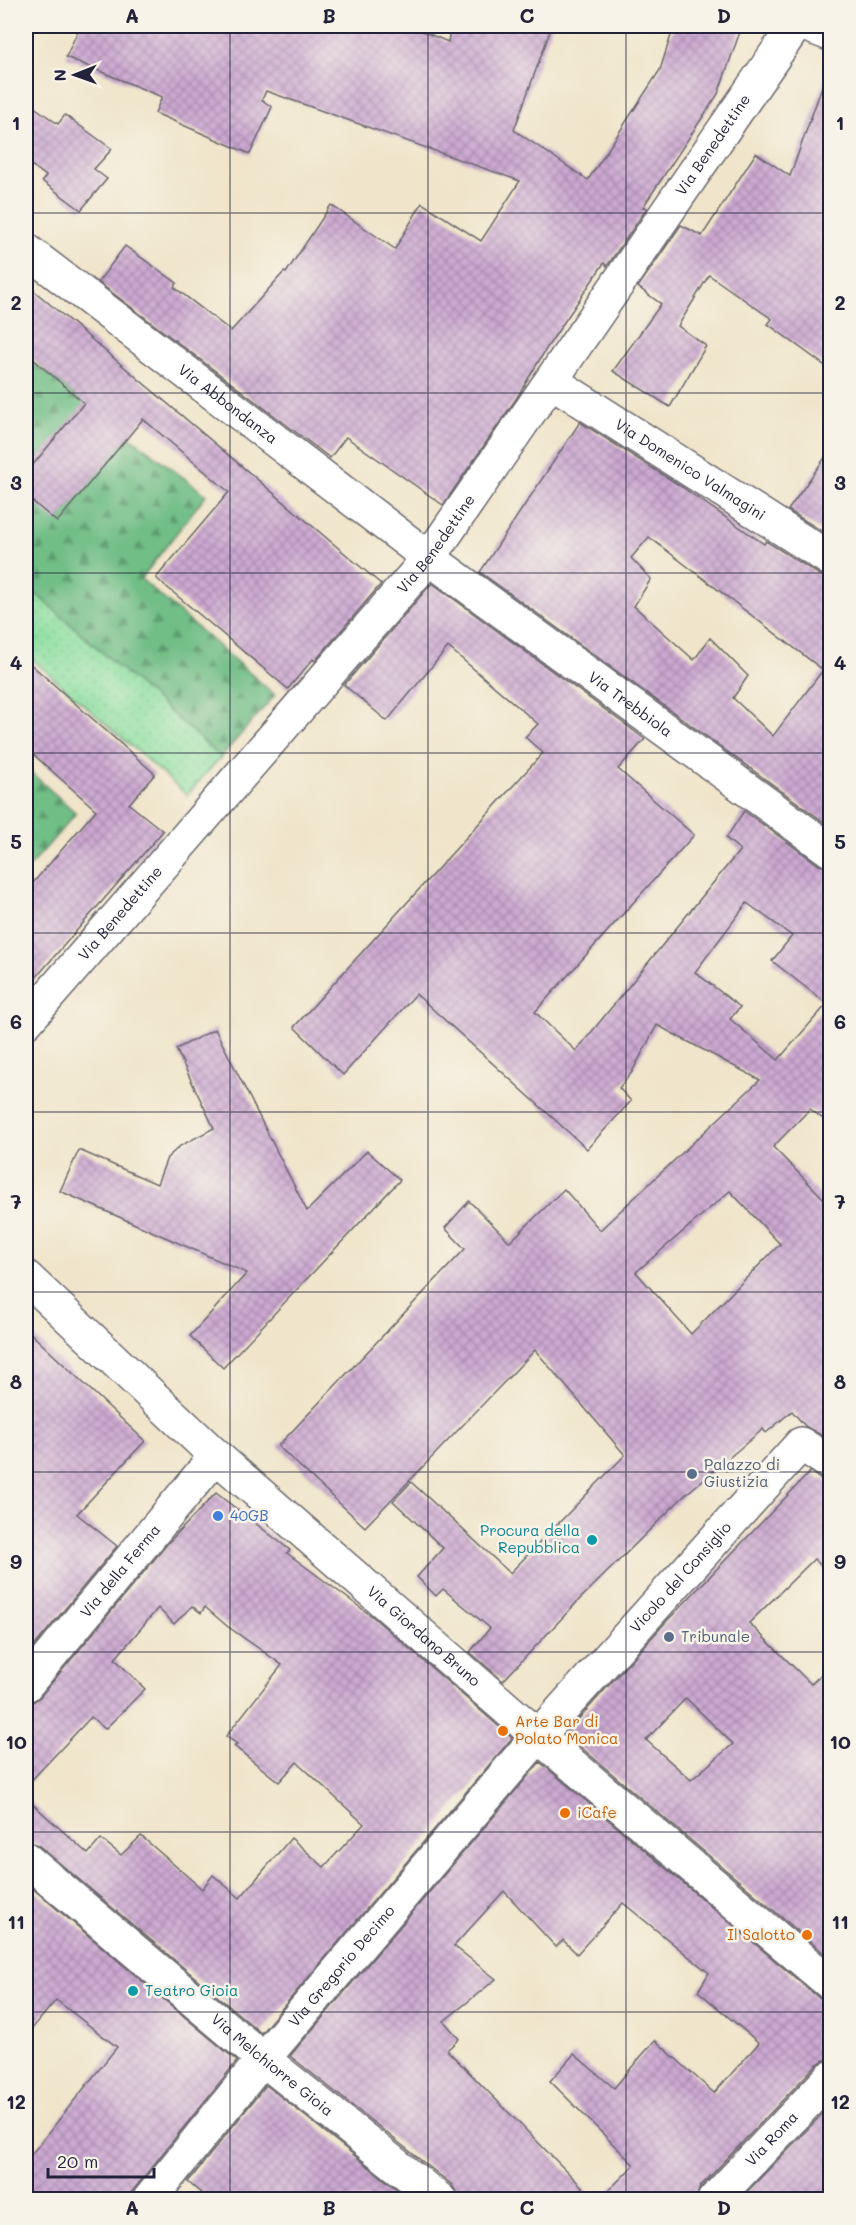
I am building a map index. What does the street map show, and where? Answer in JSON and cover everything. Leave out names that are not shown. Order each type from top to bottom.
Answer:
[{"type":"street","name":"Via Benedettine","points":[[26,1022],[429,558],[795,26]]},
{"type":"street","points":[[809,26],[831,34]]},
{"type":"street","name":"Via Abbondanza","points":[[26,250],[429,558]]},
{"type":"street","name":"Via Domenico Valmagini","points":[[551,381],[831,559]]},
{"type":"street","name":"Via Trebbiola","points":[[429,558],[831,850]]},
{"type":"street","name":"Via Giordano Bruno","points":[[26,1277],[216,1456],[538,1736],[831,1983]]},
{"type":"street","name":"Vicolo del Consiglio","points":[[538,1736],[801,1444],[831,1464]]},
{"type":"street","name":"Via della Ferma","points":[[26,1685],[216,1456]]},
{"type":"street","name":"Via Gregorio Decimo","points":[[149,2199],[263,2059],[538,1736]]},
{"type":"street","name":"Via Melchiorre Gioia","points":[[26,1859],[263,2059],[440,2199]]},
{"type":"street","name":"Via Roma","points":[[714,2199],[831,2078]]},
{"type":"path","points":[[26,2017],[35,2025]]},
{"type":"green space","points":[[26,357],[206,495],[141,579],[275,695],[221,757],[26,585]]},
{"type":"green space","points":[[26,585],[221,757],[187,795],[26,654]]},
{"type":"green space","points":[[26,768],[76,813],[26,871]]},
{"type":"building","points":[[80,26],[410,26],[448,42],[451,26],[552,26],[514,130],[588,180],[660,70],[674,26],[742,26],[718,94],[643,207],[647,208],[607,266],[604,263],[546,349],[516,399],[443,505],[346,437],[330,458],[98,282],[125,246],[177,283],[174,287],[231,331],[284,272],[286,273],[331,205],[395,249],[422,203],[481,241],[520,181],[266,91],[262,100],[272,107],[250,154],[155,113],[162,97],[66,57]]},
{"type":"building","points":[[827,73],[831,74],[831,370],[768,324],[772,319],[709,275],[678,326],[706,346],[670,407],[613,371],[661,304],[638,287],[681,225],[702,236],[756,153],[790,176]]},
{"type":"building","points":[[26,101],[58,124],[65,115],[112,149],[94,169],[107,179],[81,210],[42,181],[46,176],[26,161]]},
{"type":"building","points":[[26,284],[381,584],[288,689],[156,578],[229,492],[143,419],[57,522],[26,496],[26,473],[84,403],[26,353]]},
{"type":"building","points":[[580,422],[682,487],[764,544],[766,541],[820,575],[831,578],[831,827],[480,572]],"holes":[[[649,537],[823,670],[773,736],[733,698],[748,676],[710,638],[694,660],[634,606],[651,579],[631,558]]]},
{"type":"building","points":[[831,449],[831,537],[788,510]]},
{"type":"building","points":[[432,583],[645,739],[618,769],[694,835],[535,1012],[576,1051],[740,850],[726,838],[744,811],[819,865],[831,868],[831,1125],[810,1109],[773,1147],[831,1206],[831,1441],[805,1426],[792,1411],[766,1433],[763,1429],[685,1495],[579,1600],[503,1681],[470,1652],[490,1628],[443,1589],[436,1596],[417,1577],[443,1548],[393,1501],[411,1482],[510,1573],[625,1455],[535,1350],[365,1527],[278,1446],[465,1249],[445,1228],[469,1201],[510,1242],[564,1189],[600,1230],[760,1080],[657,1025],[632,1072],[619,1088],[631,1101],[587,1149],[416,994],[343,1075],[294,1027],[543,753],[525,737],[538,724],[448,647],[387,721],[344,685]],"holes":[[[747,903],[792,936],[772,961],[827,1004],[778,1060],[730,1019],[740,1007],[695,972]],[[730,1191],[780,1244],[691,1334],[636,1272]]]},
{"type":"building","points":[[26,660],[155,774],[129,804],[163,831],[26,989],[26,891],[96,810],[26,748]]},
{"type":"building","points":[[215,1029],[307,1211],[367,1151],[400,1180],[223,1368],[190,1336],[247,1273],[60,1191],[79,1150],[157,1184],[167,1158],[180,1146],[214,1128],[176,1049]]},
{"type":"building","points":[[26,1329],[145,1441],[77,1514],[117,1546],[26,1656]]},
{"type":"building","points":[[810,1472],[820,1479],[831,1481],[831,1575],[814,1559],[749,1623],[811,1684],[831,1665],[831,1959],[565,1734],[665,1623]],"holes":[[[686,1698],[733,1744],[691,1780],[646,1740]]]},
{"type":"building","points":[[216,1493],[290,1550],[287,1553],[373,1617],[512,1738],[261,2033],[38,1845],[26,1841],[26,1798],[88,1854],[101,1839],[121,1855],[141,1836],[202,1889],[213,1875],[240,1898],[291,1838],[324,1867],[364,1824],[297,1762],[279,1782],[234,1746],[237,1744],[226,1736],[282,1665],[227,1626],[205,1607],[201,1613],[192,1606],[174,1624],[158,1608],[115,1659],[145,1689],[105,1729],[91,1717],[26,1786],[26,1703],[33,1702],[40,1697],[168,1543]]},
{"type":"building","points":[[540,1762],[818,1997],[831,2001],[831,2060],[824,2060],[816,2065],[700,2187],[696,2199],[600,2199],[634,2165],[550,2081],[574,2054],[614,2088],[655,2040],[714,2093],[759,2043],[698,1991],[709,1973],[623,1903],[577,1954],[563,1940],[556,1947],[504,1891],[454,1946],[496,1979],[444,2021],[459,2039],[447,2050],[594,2199],[458,2199],[452,2185],[290,2056]]},
{"type":"building","points":[[26,1883],[237,2061],[126,2199],[26,2199],[26,2161],[117,2047],[56,2000],[26,2036]]},
{"type":"building","points":[[266,2085],[409,2199],[208,2199],[188,2182]]},
{"type":"building","points":[[831,2105],[831,2199],[740,2199]]},
{"type":"place","name":"Palazzo di Giustizia","points":[[692,1474]]},
{"type":"place","name":"40GB","points":[[218,1516]]},
{"type":"place","name":"Procura della Repubblica","points":[[592,1540]]},
{"type":"place","name":"Tribunale","points":[[669,1637]]},
{"type":"place","name":"Arte Bar di Polato Monica","points":[[503,1731]]},
{"type":"place","name":"iCafe","points":[[565,1813]]},
{"type":"place","name":"Il Salotto","points":[[807,1935]]},
{"type":"place","name":"Teatro Gioia","points":[[133,1991]]}]
